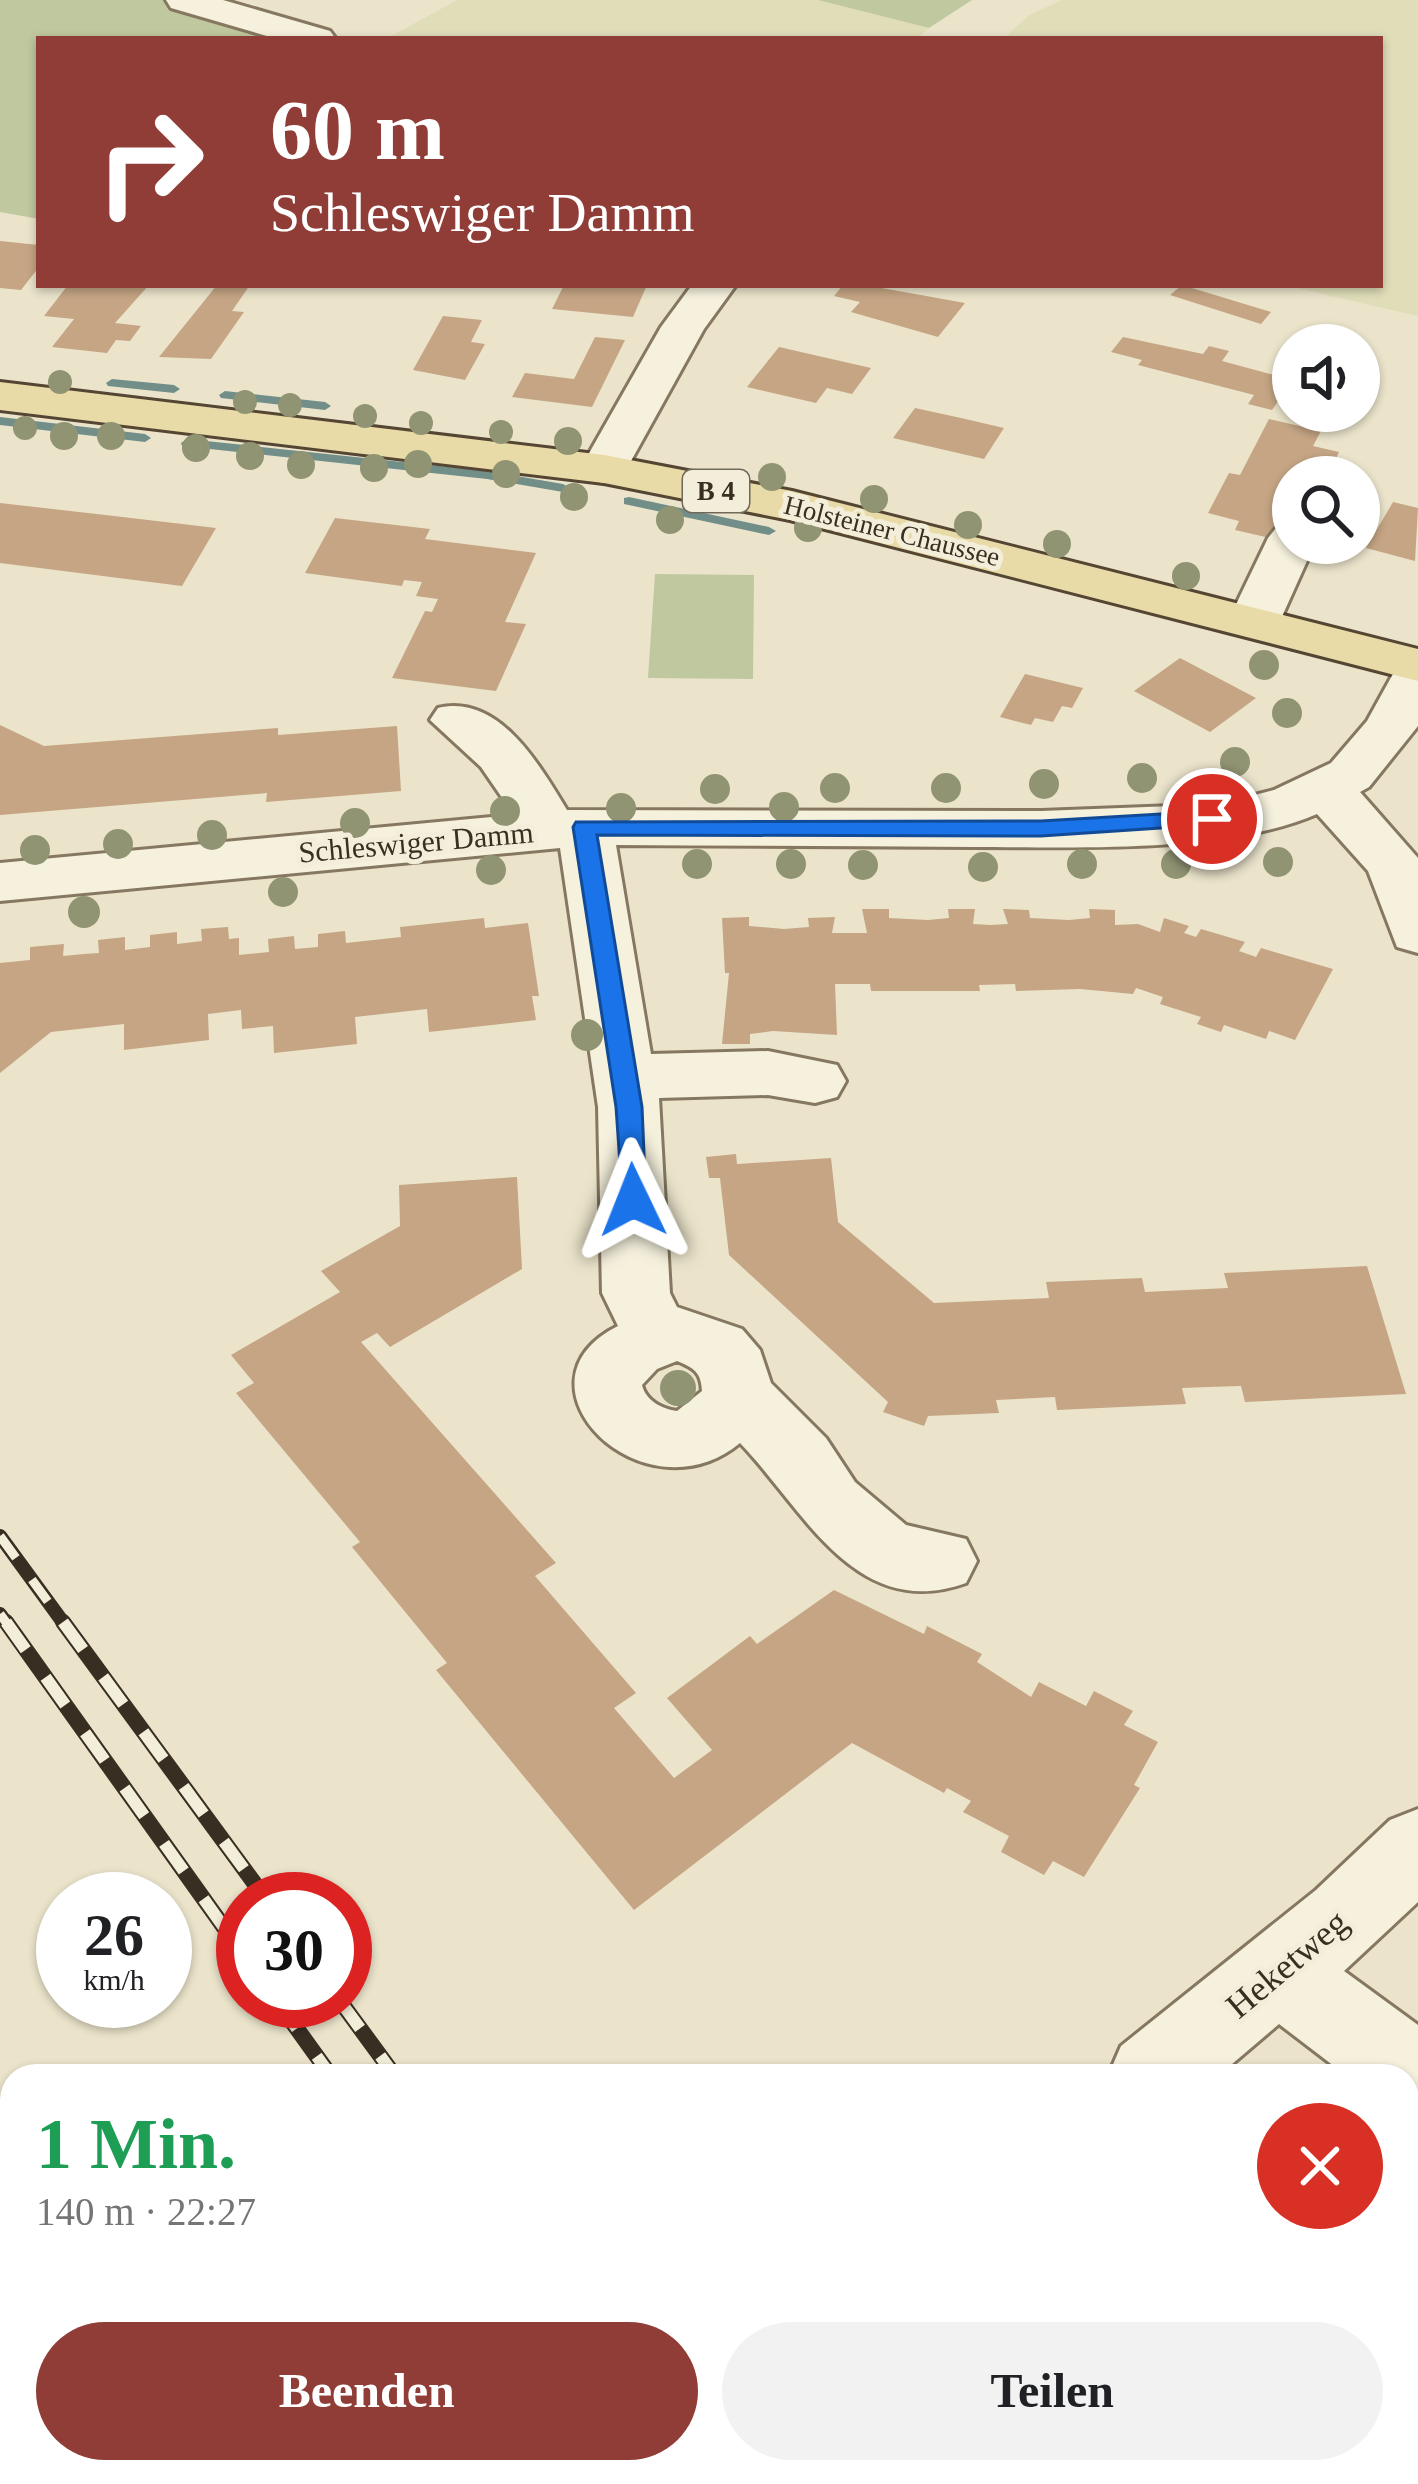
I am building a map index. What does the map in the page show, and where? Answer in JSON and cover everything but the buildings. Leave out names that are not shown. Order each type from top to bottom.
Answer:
[{"type":"main road","name":"Holsteiner Chaussee","points":[[0,397],[604,469],[792,506],[1254,621],[1418,670]]},
{"type":"street","points":[[184,0],[307,36]]},
{"type":"street","points":[[604,469],[683,327],[712,288]]},
{"type":"street","points":[[1254,621],[1281,564]]},
{"type":"street","name":"Schleswiger Damm","points":[[0,882],[568,829],[1041,829],[1173,824],[1251,814],[1327,790],[1350,775],[1377,747],[1418,670]]},
{"type":"street","points":[[459,836],[480,772],[481,748],[465,725],[506,758],[568,829],[627,1092],[636,1293],[658,1336]]},
{"type":"street","points":[[1327,790],[1394,866],[1418,933]]},
{"type":"street","points":[[679,1334],[718,1347],[739,1378],[739,1396],[718,1426],[679,1439],[638,1431],[612,1403],[609,1386],[623,1355],[658,1336],[679,1334]]},
{"type":"street","points":[[739,1396],[801,1459],[829,1503],[888,1554],[940,1561]]},
{"type":"street","name":"Heketweg","points":[[1166,2064],[1345,1918],[1418,1847]]},
{"type":"street","points":[[1279,1973],[1401,2064]]},
{"type":"shaded area","points":[[457,0],[818,0],[929,28],[920,36],[391,36]]},
{"type":"shaded area","points":[[1062,0],[1418,0],[1418,316],[1297,288],[1383,288],[1383,36],[1006,36],[1029,15]]},
{"type":"green space","points":[[0,0],[184,0],[283,29],[275,36],[36,36],[36,218],[0,212]]},
{"type":"green space","points":[[818,0],[972,0],[929,28]]},
{"type":"green space","points":[[655,574],[754,575],[753,679],[648,678]]},
{"type":"waterway","points":[[112,383],[174,389]]},
{"type":"waterway","points":[[225,395],[325,406]]},
{"type":"waterway","points":[[0,421],[145,438]]},
{"type":"waterway","points":[[187,443],[487,475],[563,488]]},
{"type":"waterway","points":[[629,501],[769,531]]},
{"type":"railway","points":[[0,1536],[65,1625]]},
{"type":"railway","points":[[0,1614],[8,1625]]},
{"type":"railway","points":[[6,1622],[216,1916]]},
{"type":"railway","points":[[63,1622],[246,1872]]},
{"type":"railway","points":[[296,2028],[322,2064]]},
{"type":"railway","points":[[360,2028],[386,2064]]},
{"type":"route","points":[[633,1200],[629,1107],[584,827],[1041,829],[1212,819]]}]
